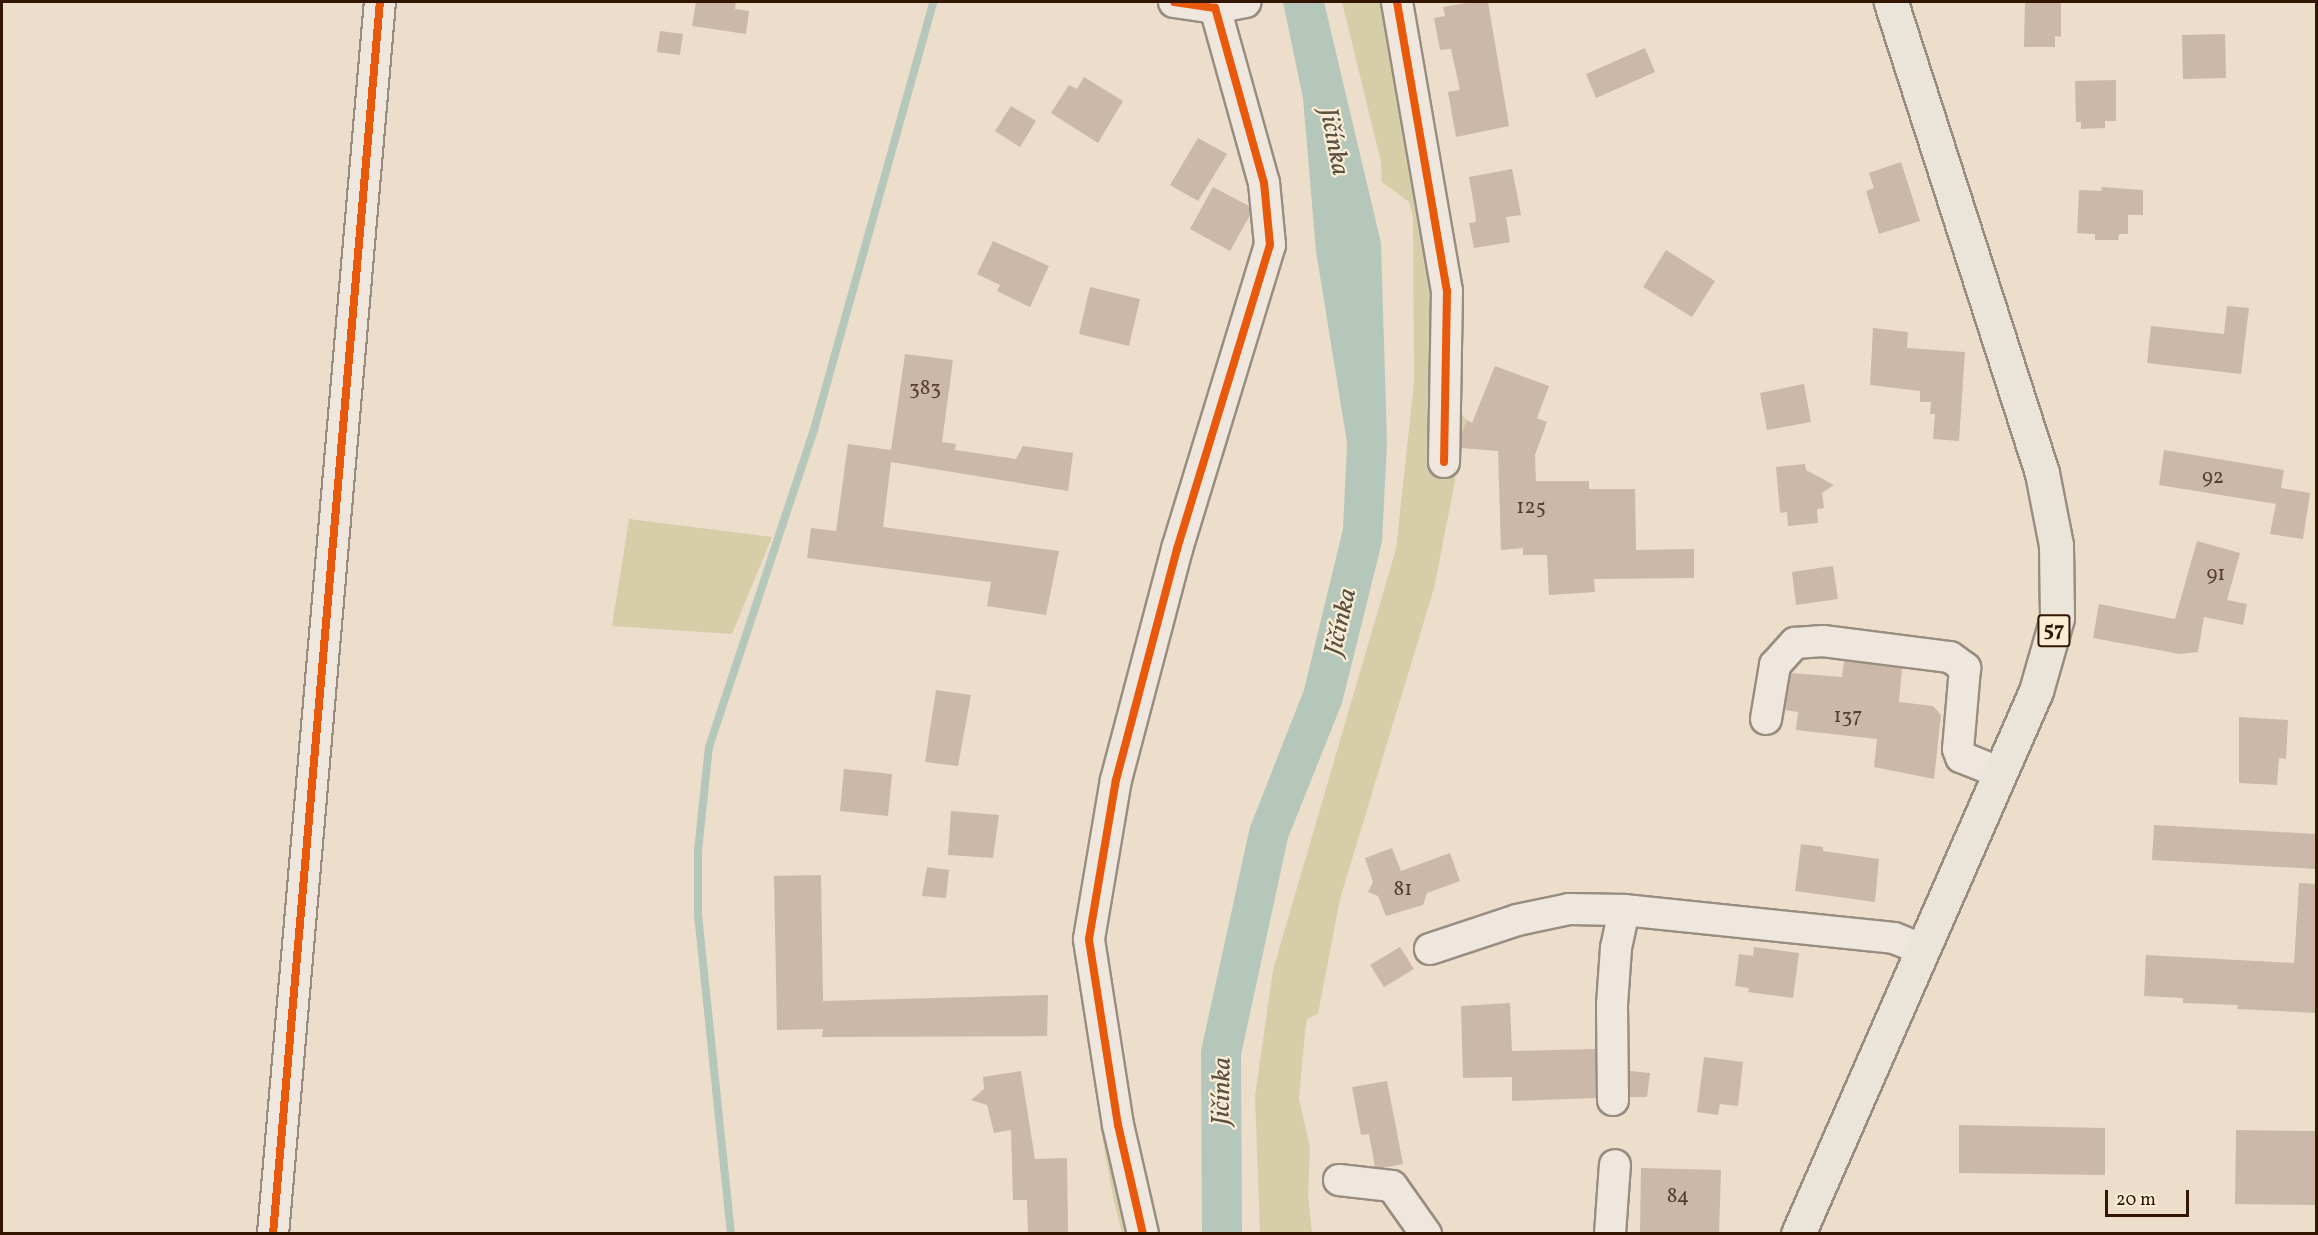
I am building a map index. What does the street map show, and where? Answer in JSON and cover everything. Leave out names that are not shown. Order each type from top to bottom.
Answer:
[{"type":"main road","name":"57","points":[[1798,1233],[2001,773],[2049,656],[2057,618],[2056,545],[2042,473],[1891,2]]},
{"type":"street","points":[[273,1233],[380,2]]},
{"type":"street","points":[[1174,2],[1210,5],[1245,2]]},
{"type":"street","points":[[1396,2],[1447,291],[1444,462]]},
{"type":"street","points":[[1143,1233],[1118,1125],[1089,939],[1116,780],[1177,549],[1250,290],[1269,245],[1264,183],[1210,5]]},
{"type":"street","points":[[1766,719],[1774,665],[1795,643],[1823,641],[1950,657],[1965,668],[1958,749],[1961,757],[2001,773]]},
{"type":"street","points":[[1430,949],[1466,935],[1569,909],[1624,910],[1894,938],[1923,950]]},
{"type":"street","points":[[1613,1100],[1612,1005],[1616,948],[1624,910]]},
{"type":"street","points":[[1610,1233],[1615,1166]]},
{"type":"street","points":[[1340,1180],[1392,1186],[1426,1233]]},
{"type":"shaded area","points":[[1342,2],[1411,2],[1464,287],[1458,411],[1467,420],[1455,447],[1455,481],[1434,588],[1340,899],[1318,1014],[1307,1019],[1299,1099],[1310,1148],[1308,1195],[1312,1233],[1260,1234],[1255,1096],[1273,970],[1396,549],[1414,383],[1413,217],[1409,202],[1382,182],[1381,162]]},
{"type":"shaded area","points":[[629,519],[772,537],[732,634],[612,626]]},
{"type":"shaded area","points":[[1100,1126],[1107,1126],[1127,1233],[1122,1233]]},
{"type":"water","name":"Jičínka","points":[[1283,2],[1324,2],[1381,243],[1387,443],[1382,542],[1342,703],[1288,838],[1241,1055],[1242,1233],[1202,1233],[1201,1051],[1250,827],[1304,690],[1343,529],[1347,443],[1316,251],[1303,98]]},
{"type":"building","points":[[696,2],[736,2],[735,9],[749,11],[746,34],[692,26]]},
{"type":"building","points":[[1488,2],[1509,126],[1456,137],[1448,92],[1460,90],[1451,49],[1440,50],[1434,18],[1445,16],[1443,7]]},
{"type":"building","points":[[2025,3],[2061,3],[2061,37],[2055,36],[2055,47],[2024,47]]},
{"type":"building","points":[[660,31],[683,34],[680,55],[657,52]]},
{"type":"building","points":[[2225,34],[2226,78],[2183,79],[2182,35]]},
{"type":"building","points":[[1645,48],[1655,72],[1596,98],[1586,74]]},
{"type":"building","points":[[1084,77],[1123,101],[1098,143],[1051,113],[1069,85],[1077,89]]},
{"type":"building","points":[[2116,80],[2116,121],[2105,121],[2105,128],[2081,129],[2081,122],[2076,122],[2075,81]]},
{"type":"building","points":[[1011,106],[1036,121],[1020,147],[995,131]]},
{"type":"building","points":[[1198,138],[1227,154],[1198,201],[1170,185]]},
{"type":"building","points":[[1901,162],[1920,221],[1879,234],[1866,191],[1874,188],[1869,173]]},
{"type":"building","points":[[1512,169],[1521,215],[1506,217],[1510,242],[1474,248],[1469,223],[1476,222],[1469,177]]},
{"type":"building","points":[[1213,187],[1249,206],[1250,215],[1230,251],[1190,229]]},
{"type":"building","points":[[2101,187],[2143,190],[2143,215],[2128,215],[2128,234],[2119,234],[2118,240],[2095,240],[2095,234],[2077,233],[2079,190],[2102,191]]},
{"type":"building","points":[[993,241],[1049,266],[1030,307],[997,291],[1000,285],[977,274]]},
{"type":"building","points":[[1666,250],[1715,281],[1692,317],[1643,287]]},
{"type":"building","points":[[1090,287],[1140,299],[1129,346],[1079,334]]},
{"type":"building","points":[[2227,306],[2249,308],[2241,374],[2147,363],[2151,326],[2224,334]]},
{"type":"building","points":[[1873,328],[1908,332],[1907,348],[1965,352],[1959,441],[1933,439],[1935,414],[1930,414],[1931,402],[1920,402],[1920,391],[1870,385]]},
{"type":"building","points":[[905,354],[953,360],[942,442],[956,444],[955,450],[1016,459],[1023,446],[1073,453],[1068,491],[891,462],[883,527],[1059,551],[1046,615],[987,606],[991,582],[807,558],[811,528],[836,531],[848,444],[891,450]]},
{"type":"building","points":[[1495,366],[1549,386],[1537,418],[1547,422],[1535,455],[1536,481],[1589,481],[1589,489],[1635,489],[1636,550],[1694,549],[1694,578],[1594,579],[1595,592],[1549,595],[1547,555],[1523,555],[1523,548],[1501,550],[1498,451],[1461,448],[1462,432],[1467,420],[1472,423]]},
{"type":"building","points":[[1804,384],[1811,422],[1767,430],[1760,393]]},
{"type":"building","points":[[2164,450],[2284,470],[2281,488],[2310,493],[2303,539],[2270,534],[2276,504],[2159,485]]},
{"type":"building","points":[[1805,464],[1806,470],[1834,485],[1822,493],[1824,508],[1817,509],[1818,523],[1788,526],[1787,512],[1780,513],[1776,467]]},
{"type":"building","points":[[2197,541],[2240,553],[2227,600],[2247,604],[2243,625],[2204,617],[2198,652],[2180,654],[2093,638],[2099,604],[2175,619]]},
{"type":"building","points":[[1833,566],[1838,599],[1796,605],[1792,572]]},
{"type":"building","points":[[1844,661],[1902,668],[1899,702],[1933,706],[1941,715],[1934,779],[1874,767],[1877,739],[1796,730],[1798,712],[1785,710],[1791,673],[1842,677]]},
{"type":"building","points":[[936,690],[971,695],[958,766],[925,762]]},
{"type":"building","points":[[2239,717],[2288,720],[2286,759],[2279,758],[2277,785],[2239,783]]},
{"type":"building","points":[[844,769],[892,774],[888,816],[840,811]]},
{"type":"building","points":[[951,811],[999,815],[993,858],[948,855]]},
{"type":"building","points":[[2154,825],[2316,834],[2316,869],[2152,860]]},
{"type":"building","points":[[1801,844],[1823,847],[1823,851],[1879,859],[1875,902],[1795,891]]},
{"type":"building","points":[[1392,848],[1401,871],[1450,853],[1460,881],[1427,893],[1423,905],[1386,916],[1378,896],[1368,892],[1373,882],[1365,858]]},
{"type":"building","points":[[927,867],[949,870],[946,898],[922,896]]},
{"type":"building","points":[[821,875],[823,1001],[1048,995],[1047,1036],[822,1037],[823,1029],[777,1030],[774,876]]},
{"type":"building","points":[[2299,883],[2316,884],[2316,1013],[2237,1009],[2238,1005],[2183,1003],[2183,998],[2144,996],[2146,955],[2294,963]]},
{"type":"building","points":[[1400,947],[1414,969],[1384,987],[1370,965]]},
{"type":"building","points":[[1754,947],[1799,953],[1793,998],[1748,992],[1749,988],[1735,986],[1739,954],[1753,956]]},
{"type":"building","points":[[1510,1003],[1512,1051],[1595,1049],[1596,1098],[1512,1101],[1512,1077],[1463,1078],[1461,1006]]},
{"type":"building","points":[[1704,1057],[1743,1062],[1738,1106],[1720,1104],[1718,1115],[1697,1112]]},
{"type":"building","points":[[1021,1071],[1035,1159],[1067,1158],[1068,1233],[1028,1233],[1027,1200],[1013,1200],[1011,1130],[994,1133],[987,1105],[971,1100],[984,1089],[983,1077]]},
{"type":"building","points":[[1630,1071],[1650,1073],[1647,1097],[1630,1097]]},
{"type":"building","points":[[1387,1081],[1403,1164],[1382,1168],[1375,1167],[1369,1134],[1361,1135],[1352,1087]]},
{"type":"building","points":[[1959,1125],[2105,1128],[2105,1175],[1959,1173]]},
{"type":"building","points":[[2236,1130],[2316,1131],[2316,1205],[2235,1204]]},
{"type":"building","points":[[1641,1168],[1721,1170],[1719,1233],[1640,1232]]},
{"type":"waterway","points":[[731,1234],[698,917],[698,851],[709,747],[815,426],[933,2]]},
{"type":"cycle path","points":[[273,1234],[380,2]]},
{"type":"cycle path","points":[[1143,1234],[1118,1125],[1089,939],[1116,780],[1177,549],[1270,245],[1264,183],[1215,8],[1174,2]]},
{"type":"cycle path","points":[[1397,2],[1447,291],[1444,462]]}]
